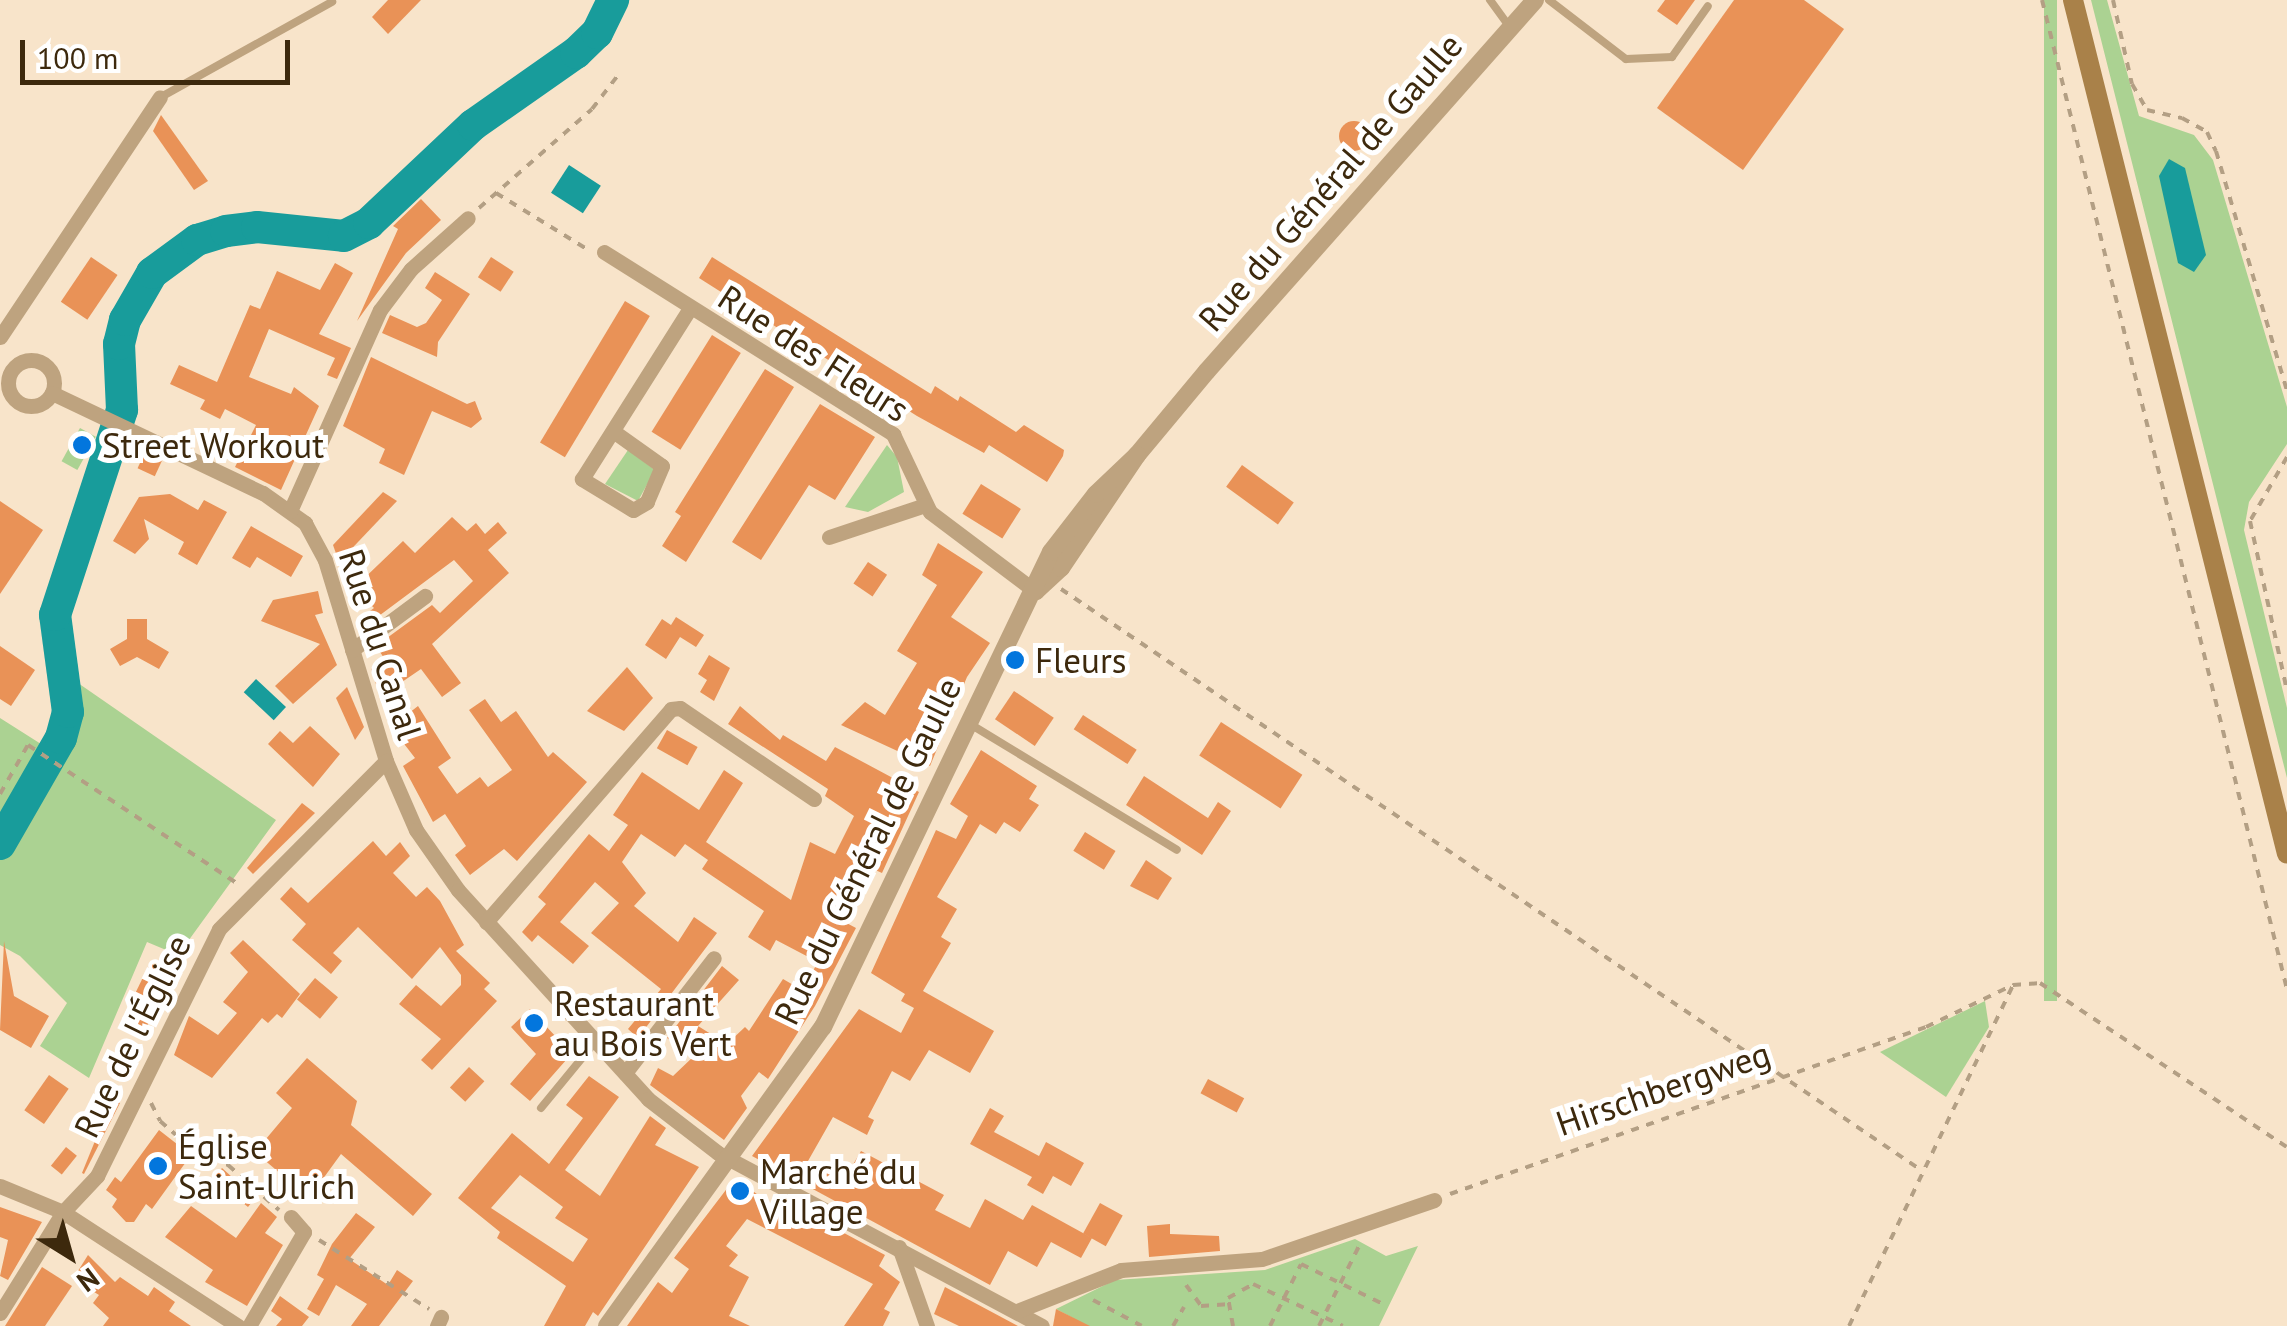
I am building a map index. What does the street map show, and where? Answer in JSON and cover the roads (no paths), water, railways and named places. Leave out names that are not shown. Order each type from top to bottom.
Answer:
[{"type":"main road","points":[[2073,0],[2287,854]]},
{"type":"street","name":"Rue du Général de Gaulle","points":[[607,1326],[732,1160],[838,1001],[970,724],[982,686],[1049,588],[1061,539],[1535,0]]},
{"type":"street","points":[[0,337],[160,97]]},
{"type":"street","points":[[290,511],[380,310],[411,270],[468,218]]},
{"type":"street","name":"Rue des Fleurs","points":[[604,252],[898,438],[925,505],[1049,588]]},
{"type":"street","name":"Rue des Fleurs","points":[[613,430],[659,460],[662,474],[647,502],[628,509],[582,479],[690,308]]},
{"type":"street","points":[[28,360],[46,365],[52,394],[28,407],[6,400],[5,365],[28,360]]},
{"type":"street","name":"Rue du Canal","points":[[52,394],[290,511],[319,546],[386,761],[416,830],[486,922],[625,1073],[692,1136],[1042,1326]]},
{"type":"street","points":[[829,536],[925,505]]},
{"type":"street","points":[[352,650],[424,596]]},
{"type":"street","points":[[486,922],[671,709],[680,708],[814,799]]},
{"type":"street","name":"Rue de l'Église","points":[[0,1313],[63,1212],[97,1176],[167,1042],[196,965],[250,891],[386,761]]},
{"type":"street","points":[[625,1073],[714,958]]},
{"type":"street","points":[[0,1186],[63,1212],[238,1326]]},
{"type":"street","points":[[1016,1311],[1121,1270],[1262,1259],[1434,1200]]},
{"type":"street","points":[[249,1326],[304,1232],[291,1217]]},
{"type":"street","points":[[899,1248],[926,1326]]},
{"type":"lane","points":[[1490,0],[1510,28]]},
{"type":"lane","points":[[1549,0],[1626,60],[1672,58],[1708,6]]},
{"type":"lane","points":[[160,97],[332,2]]},
{"type":"lane","points":[[970,724],[1177,850]]},
{"type":"lane","points":[[541,1108],[596,1041]]},
{"type":"water","points":[[2169,159],[2185,168],[2206,255],[2194,272],[2178,263],[2159,176]]},
{"type":"water","points":[[569,165],[601,186],[583,213],[551,193]]},
{"type":"water","points":[[256,679],[286,707],[274,720],[244,692]]},
{"type":"waterway","points":[[0,844],[61,738],[68,712],[55,615],[122,410],[119,344],[125,320],[152,273],[197,240],[226,231],[257,227],[344,236],[369,223],[473,125],[576,53],[597,33],[613,0]]},
{"type":"place","name":"Street Workout","points":[[82,445]]},
{"type":"place","name":"Fleurs","points":[[1015,660]]},
{"type":"place","name":"Restaurant au Bois Vert","points":[[534,1023]]},
{"type":"place","name":"Église Saint-Ulrich","points":[[158,1166]]},
{"type":"place","name":"Marché du Village","points":[[740,1191]]}]
